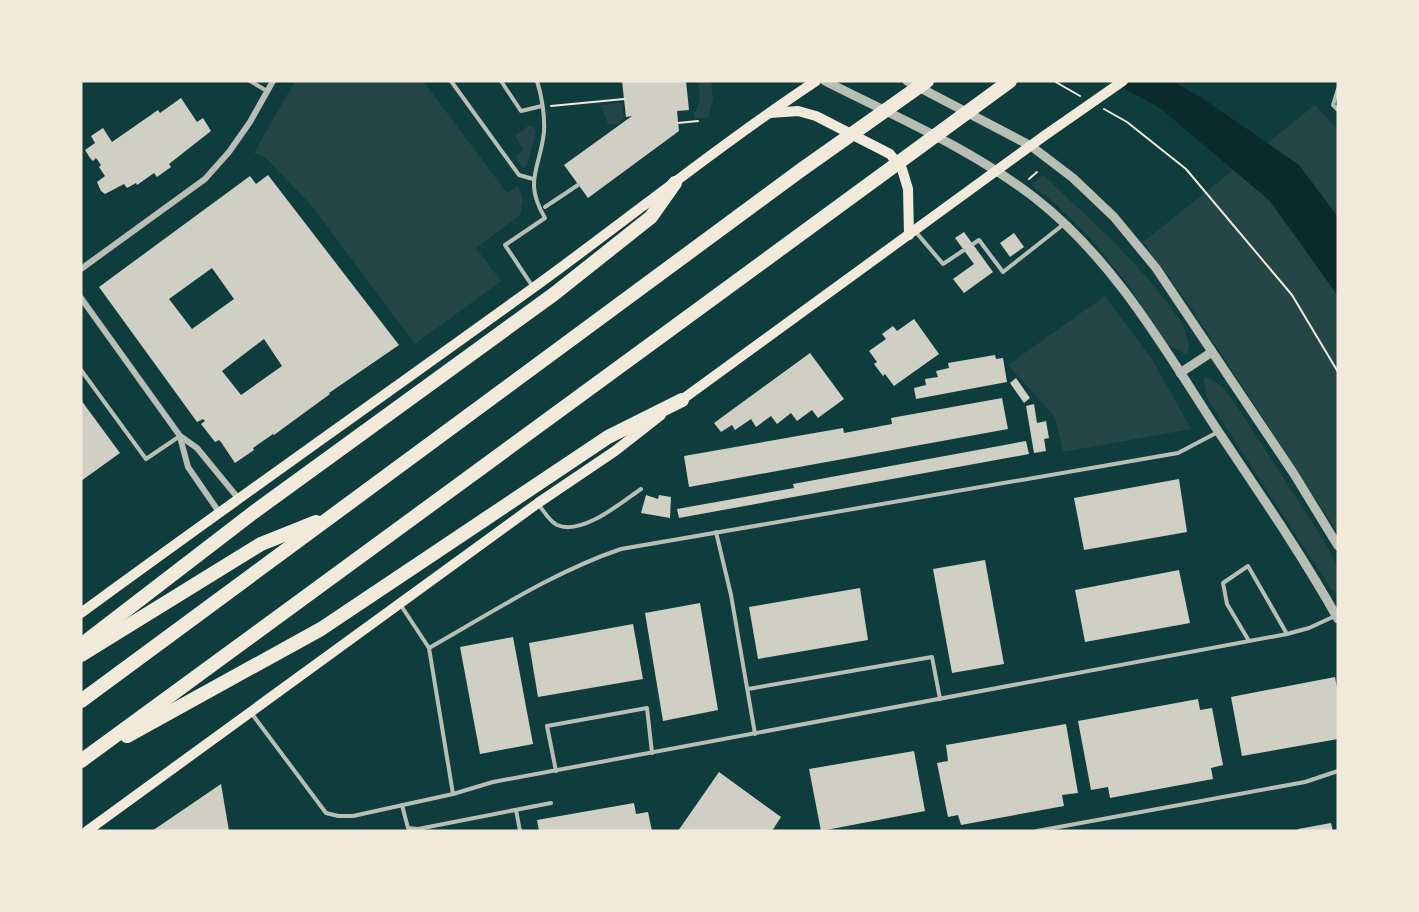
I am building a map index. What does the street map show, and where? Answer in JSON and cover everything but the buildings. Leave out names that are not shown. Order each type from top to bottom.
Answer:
[{"type":"highway","points":[[81,700],[801,170],[927,81]]},
{"type":"highway","points":[[81,761],[1010,81]]},
{"type":"highway","points":[[81,645],[254,512],[554,294],[651,217],[675,183]]},
{"type":"highway","points":[[81,761],[321,629],[608,437],[682,399]]},
{"type":"highway","points":[[81,655],[261,543],[331,516]]},
{"type":"main road","points":[[81,613],[238,498],[534,288],[767,114],[816,81]]},
{"type":"main road","points":[[87,831],[538,503],[615,451],[682,399],[1123,81]]},
{"type":"main road","points":[[767,114],[798,111],[816,116],[890,154],[902,169],[908,189],[912,233]]},
{"type":"street","points":[[81,269],[205,179],[245,129],[273,81]]},
{"type":"street","points":[[825,81],[997,170],[1065,224],[1113,274],[1280,524],[1337,616]]},
{"type":"street","points":[[907,81],[1031,146],[1091,194],[1129,233],[1156,268],[1294,474],[1338,546]]},
{"type":"street","points":[[81,298],[180,436],[197,448],[238,498]]},
{"type":"street","points":[[1180,373],[1212,352]]},
{"type":"street","points":[[180,436],[188,466],[219,512]]},
{"type":"lane","points":[[250,81],[267,91]]},
{"type":"lane","points":[[451,81],[519,176],[534,179]]},
{"type":"lane","points":[[501,81],[521,111],[542,106]]},
{"type":"lane","points":[[534,288],[505,245],[545,218],[536,203],[533,187],[544,132],[537,81]]},
{"type":"lane","points":[[1338,89],[1333,105],[1338,110]]},
{"type":"lane","points":[[545,207],[578,185]]},
{"type":"lane","points":[[973,244],[979,240],[1003,272],[1065,224]]},
{"type":"lane","points":[[912,233],[943,264],[964,250]]},
{"type":"lane","points":[[81,370],[146,459],[180,436]]},
{"type":"lane","points":[[429,648],[564,573],[596,557],[621,549],[1178,453],[1219,432]]},
{"type":"lane","points":[[538,503],[555,524],[565,527],[596,520],[641,489]]},
{"type":"lane","points":[[716,532],[731,595],[755,734]]},
{"type":"lane","points":[[1249,641],[1227,604],[1223,583],[1248,566],[1287,634]]},
{"type":"lane","points":[[399,604],[429,648],[453,794]]},
{"type":"lane","points":[[250,711],[326,813],[353,816],[453,794],[493,782],[1287,634],[1309,628],[1337,616]]},
{"type":"lane","points":[[748,689],[932,657],[940,699]]},
{"type":"lane","points":[[556,771],[547,726],[647,708],[652,753]]},
{"type":"lane","points":[[1038,831],[1305,782],[1338,771]]},
{"type":"lane","points":[[402,805],[408,828],[418,830],[551,803]]},
{"type":"lane","points":[[516,810],[520,831]]},
{"type":"path","points":[[1054,81],[1084,98]]},
{"type":"path","points":[[542,106],[624,99]]},
{"type":"path","points":[[1095,104],[1127,122],[1186,169],[1292,295],[1338,372]]},
{"type":"path","points":[[678,123],[698,121]]},
{"type":"path","points":[[1027,181],[1037,172]]},
{"type":"shaded area","points":[[295,81],[423,81],[507,193],[518,186],[523,200],[520,215],[476,248],[501,281],[415,344],[312,206],[265,157],[254,153]]},
{"type":"shaded area","points":[[698,81],[711,81],[713,99],[708,117],[695,119],[694,114],[700,100]]},
{"type":"shaded area","points":[[1111,81],[1172,81],[1202,98],[1299,165],[1338,217],[1338,296],[1270,201],[1160,108]]},
{"type":"shaded area","points":[[622,103],[624,118],[617,124],[608,124],[601,105]]},
{"type":"shaded area","points":[[1315,105],[1338,130],[1338,533],[1188,303],[1143,242]]},
{"type":"shaded area","points":[[528,126],[534,127],[536,132],[527,165],[523,168],[515,157],[524,150],[515,136]]},
{"type":"shaded area","points":[[1043,175],[1111,239],[1152,283],[1183,324],[1189,345],[1187,355],[1165,343],[1129,286],[1092,240],[1056,204],[1031,185]]},
{"type":"shaded area","points":[[1105,296],[1153,361],[1191,429],[1063,452],[1055,417],[1008,365]]},
{"type":"shaded area","points":[[1207,377],[1222,386],[1238,408],[1321,536],[1338,567],[1338,593],[1331,589],[1207,398],[1203,379]]}]
